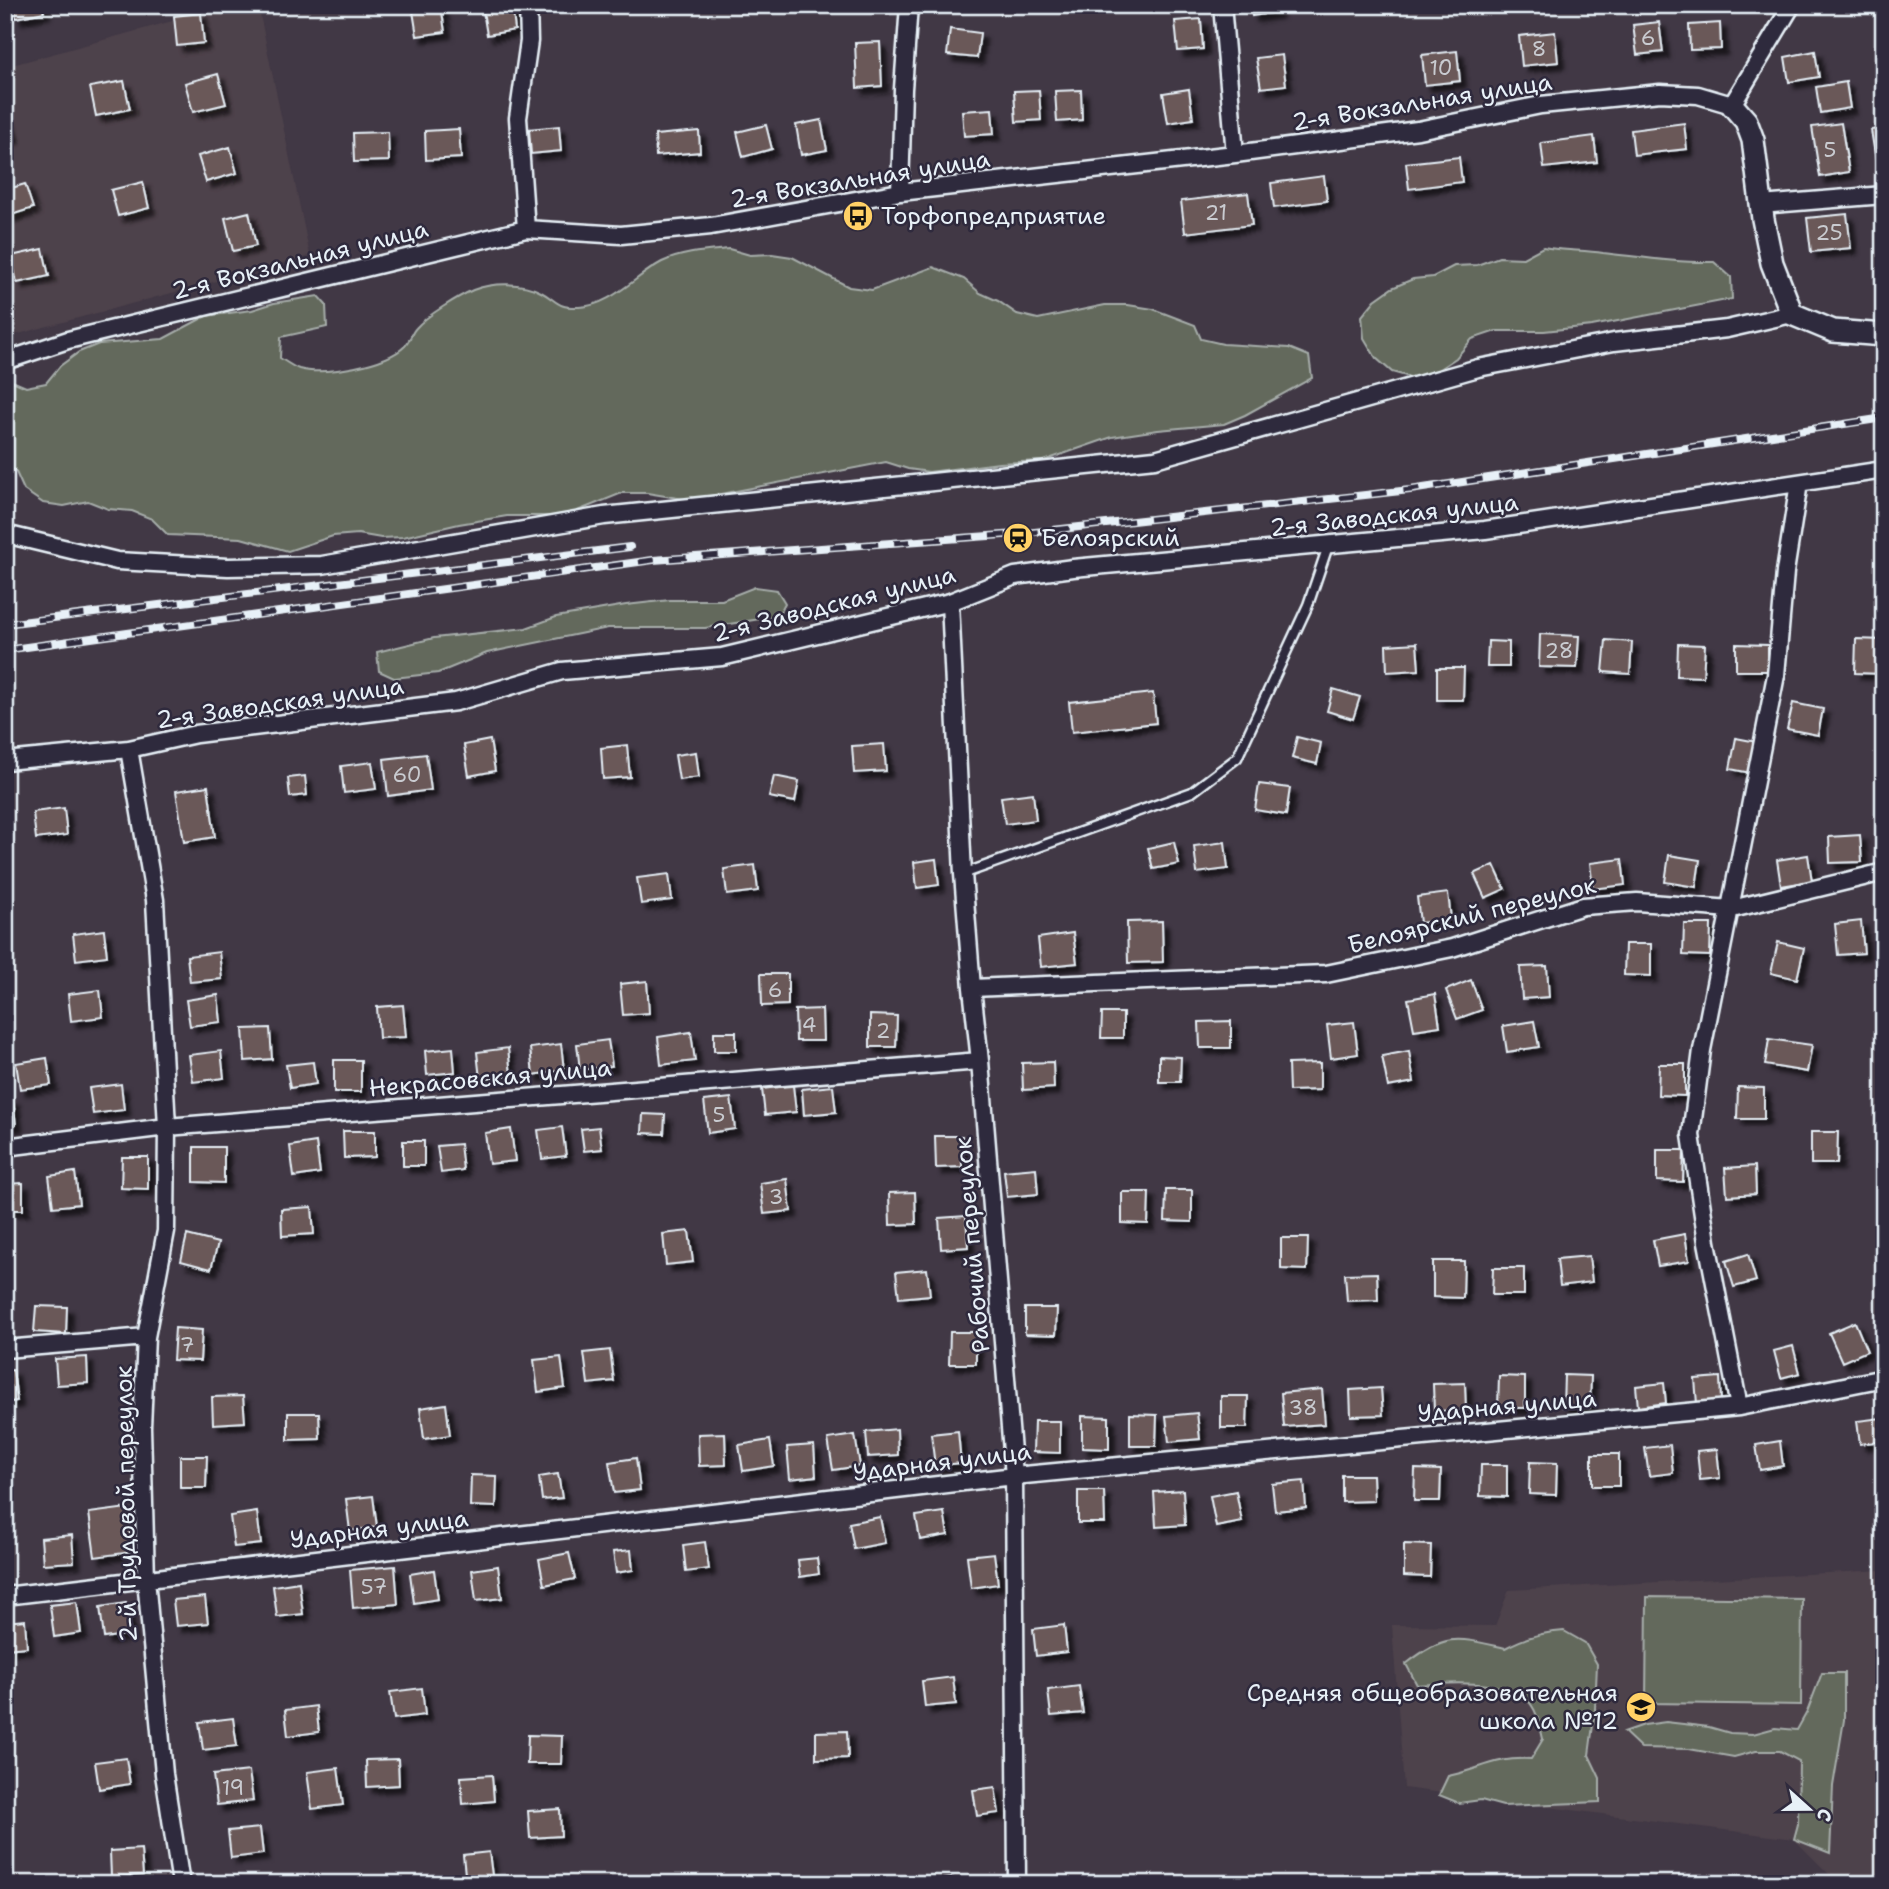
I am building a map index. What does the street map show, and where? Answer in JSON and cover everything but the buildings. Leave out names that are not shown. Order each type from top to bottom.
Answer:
[{"type":"street","points":[[526,229],[518,118],[529,41],[528,5]]},
{"type":"street","points":[[900,192],[909,5]]},
{"type":"street","points":[[1222,5],[1235,154]]},
{"type":"street","points":[[1792,5],[1732,105],[1746,121],[1753,140],[1772,263],[1792,314]]},
{"type":"street","name":"2-я Вокзальная улица","points":[[5,361],[68,340],[526,229],[621,235],[711,226],[900,192],[1418,130],[1541,105],[1660,93],[1698,95],[1732,105]]},
{"type":"street","points":[[1761,205],[1884,195]]},
{"type":"street","points":[[5,534],[117,561],[228,567],[322,565],[604,516],[1155,459],[1478,368],[1615,342],[1727,329],[1792,314],[1833,331],[1884,335]]},
{"type":"street","name":"2-я Заводская улица","points":[[5,761],[128,749],[196,734],[456,702],[562,671],[722,657],[950,603],[1015,576],[1073,568],[1485,530],[1884,470]]},
{"type":"street","points":[[1739,1407],[1707,1242],[1692,1135],[1702,1050],[1732,909],[1776,675],[1786,572],[1799,483]]},
{"type":"street","name":"Рабочий переулок","points":[[950,603],[963,873],[1014,1476],[1017,1884]]},
{"type":"street","name":"2-й Трудовой переулок","points":[[128,749],[155,900],[167,1127],[166,1231],[146,1337],[142,1427],[146,1579],[164,1774],[181,1884]]},
{"type":"street","name":"Белоярский переулок","points":[[972,988],[1326,974],[1452,948],[1583,906],[1637,902],[1732,909],[1884,872]]},
{"type":"street","name":"Некрасовская улица","points":[[5,1147],[167,1127],[980,1061]]},
{"type":"street","points":[[5,1349],[146,1337]]},
{"type":"street","name":"Ударная улица","points":[[5,1596],[1014,1476],[1739,1407],[1884,1378]]},
{"type":"lane","points":[[963,873],[1192,792],[1237,758],[1308,605],[1328,546]]},
{"type":"shaded area","points":[[231,5],[258,5],[310,256],[7,337],[5,67]]},
{"type":"shaded area","name":"Средняя общеобразовательная школа №12","points":[[1884,1570],[1884,1884],[1838,1883],[1794,1839],[1404,1788],[1392,1625],[1495,1626],[1509,1590]]},
{"type":"green space","points":[[1543,247],[1672,261],[1714,262],[1731,277],[1732,299],[1592,326],[1544,331],[1496,331],[1472,339],[1456,358],[1436,371],[1413,378],[1392,372],[1376,358],[1364,338],[1362,316],[1375,300],[1392,288],[1413,279],[1433,277],[1454,266],[1477,265],[1499,257],[1523,258]]},
{"type":"green space","points":[[729,249],[750,255],[792,257],[849,287],[872,290],[933,267],[964,279],[980,293],[1017,314],[1038,319],[1105,305],[1153,309],[1195,325],[1201,339],[1223,344],[1289,348],[1309,356],[1312,378],[1224,424],[1112,437],[1043,461],[999,463],[929,472],[886,462],[690,500],[647,493],[622,493],[575,512],[553,516],[507,516],[403,537],[381,538],[358,534],[333,536],[288,551],[241,538],[168,535],[152,519],[132,511],[108,509],[88,501],[64,506],[43,503],[24,490],[15,470],[5,468],[5,378],[26,387],[46,383],[60,366],[79,352],[99,344],[163,339],[206,316],[252,310],[274,303],[318,296],[326,305],[327,327],[281,337],[280,358],[299,369],[339,370],[384,359],[396,353],[427,318],[481,287],[516,285],[541,292],[566,306],[579,307],[602,302],[662,262],[695,252]]},
{"type":"green space","points":[[755,587],[777,590],[785,603],[778,616],[705,628],[608,628],[487,653],[438,673],[394,678],[379,671],[377,652],[434,638],[526,628],[556,617],[626,605],[670,600],[722,600]]},
{"type":"green space","points":[[1647,1597],[1802,1599],[1801,1705],[1646,1703]]},
{"type":"green space","points":[[1564,1631],[1585,1643],[1597,1664],[1589,1755],[1600,1778],[1600,1802],[1503,1806],[1481,1800],[1459,1803],[1439,1795],[1448,1776],[1497,1762],[1531,1759],[1543,1739],[1541,1729],[1533,1707],[1516,1693],[1489,1685],[1417,1685],[1406,1664],[1432,1646],[1443,1642],[1475,1641],[1505,1648],[1534,1636]]},
{"type":"green space","points":[[1822,1673],[1844,1673],[1844,1720],[1833,1786],[1830,1853],[1794,1839],[1798,1824],[1799,1761],[1780,1751],[1756,1751],[1734,1757],[1689,1749],[1641,1748],[1624,1732],[1644,1725],[1666,1722],[1709,1727],[1730,1733],[1753,1734],[1775,1728],[1797,1730]]},
{"type":"railway","points":[[5,650],[653,560],[1017,534],[1410,490],[1884,418]]},
{"type":"railway","points":[[5,624],[630,547]]},
{"type":"place","name":"Торфопредприятие","points":[[858,216]]},
{"type":"place","name":"Белоярский","points":[[1018,538]]},
{"type":"place","name":"Средняя общеобразовательная школа №12","points":[[1641,1707]]}]
